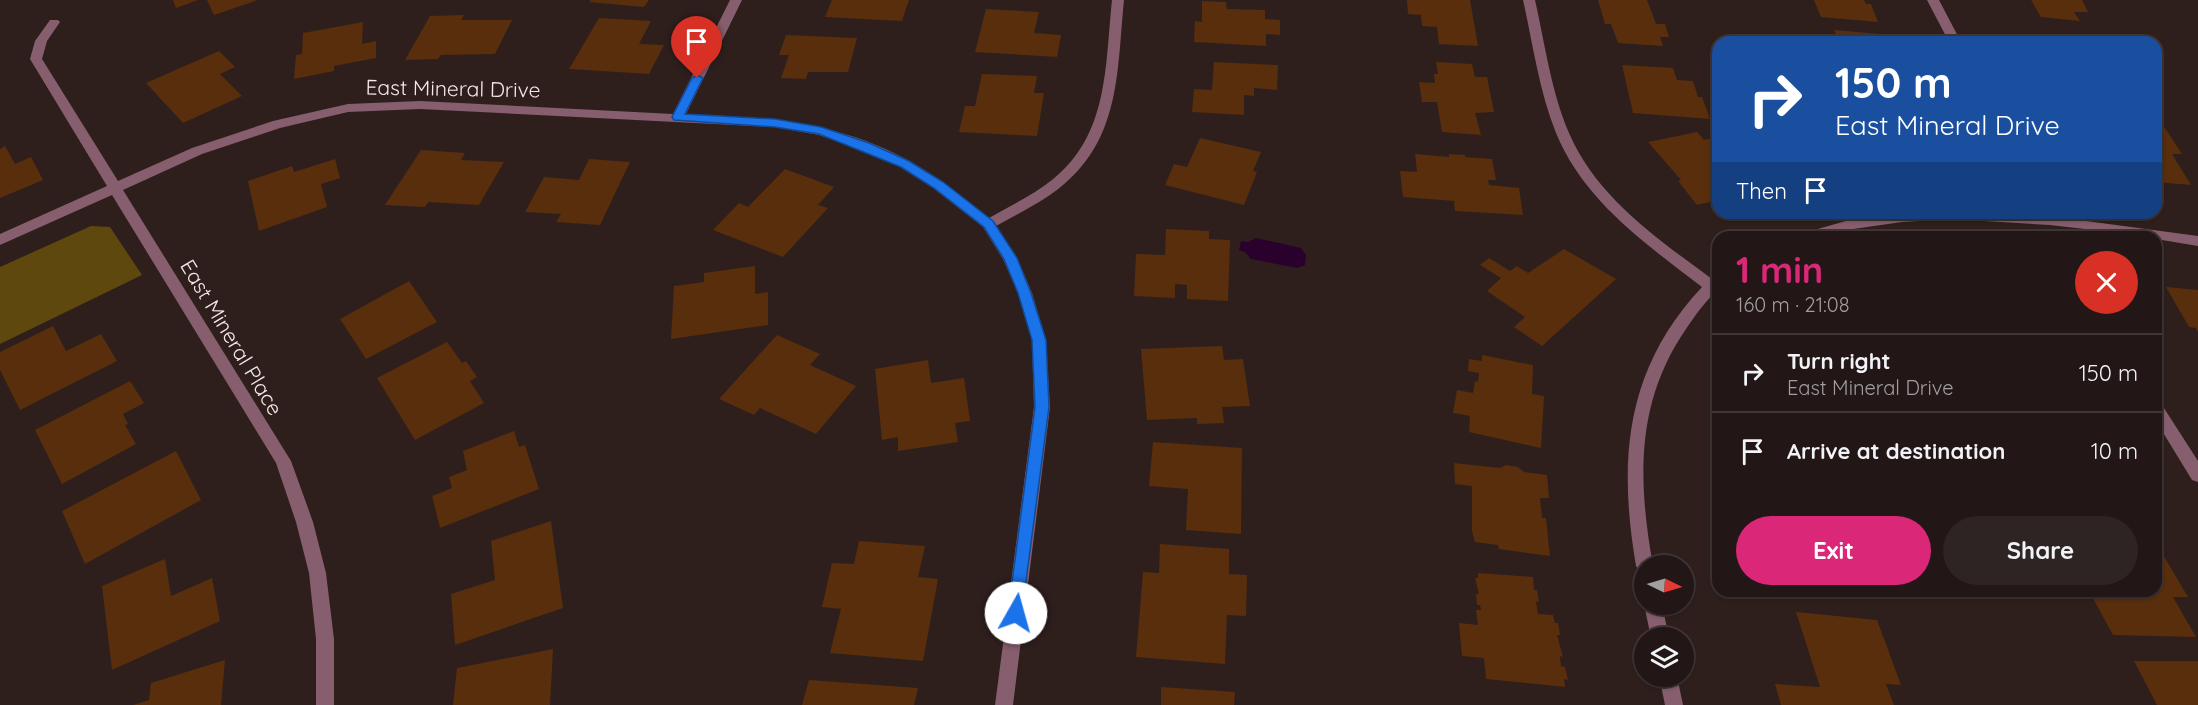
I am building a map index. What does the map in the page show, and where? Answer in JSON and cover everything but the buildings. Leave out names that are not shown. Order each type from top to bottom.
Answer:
[{"type":"street","points":[[678,117],[736,0]]},
{"type":"street","points":[[988,224],[1029,201],[1065,176],[1083,156],[1097,132],[1106,92],[1118,0]]},
{"type":"street","points":[[1529,0],[1553,102],[1563,134],[1578,163],[1599,192],[1625,218],[1712,283]]},
{"type":"street","points":[[1933,0],[1952,36]]},
{"type":"street","name":"East Mineral Place","points":[[54,22],[41,41],[36,59],[283,461],[308,532],[321,598],[327,675],[325,705]]},
{"type":"street","name":"East Mineral Drive","points":[[0,240],[197,151],[277,124],[348,108],[420,105],[775,123],[832,135],[905,164],[938,185],[988,224],[1010,258],[1025,293],[1039,340],[1042,407],[1004,705]]},
{"type":"street","points":[[1822,231],[1886,219]]},
{"type":"street","points":[[2062,219],[2136,231]]},
{"type":"street","points":[[2162,235],[2198,241]]},
{"type":"street","points":[[1643,555],[1633,487],[1634,446],[1642,407],[1652,374],[1665,346],[1712,287]]},
{"type":"street","points":[[2162,418],[2198,475]]},
{"type":"street","points":[[1670,687],[1674,705]]},
{"type":"shaded area","points":[[91,226],[110,227],[142,275],[0,344],[0,267]]},
{"type":"shaded area","points":[[1256,238],[1301,248],[1306,255],[1305,265],[1297,268],[1251,259],[1245,252],[1239,250],[1241,241],[1248,242]]},
{"type":"route","points":[[697,78],[678,117],[775,123],[821,131],[864,146],[905,164],[938,185],[988,224],[1010,258],[1025,293],[1039,340],[1042,407],[1016,613]]}]
